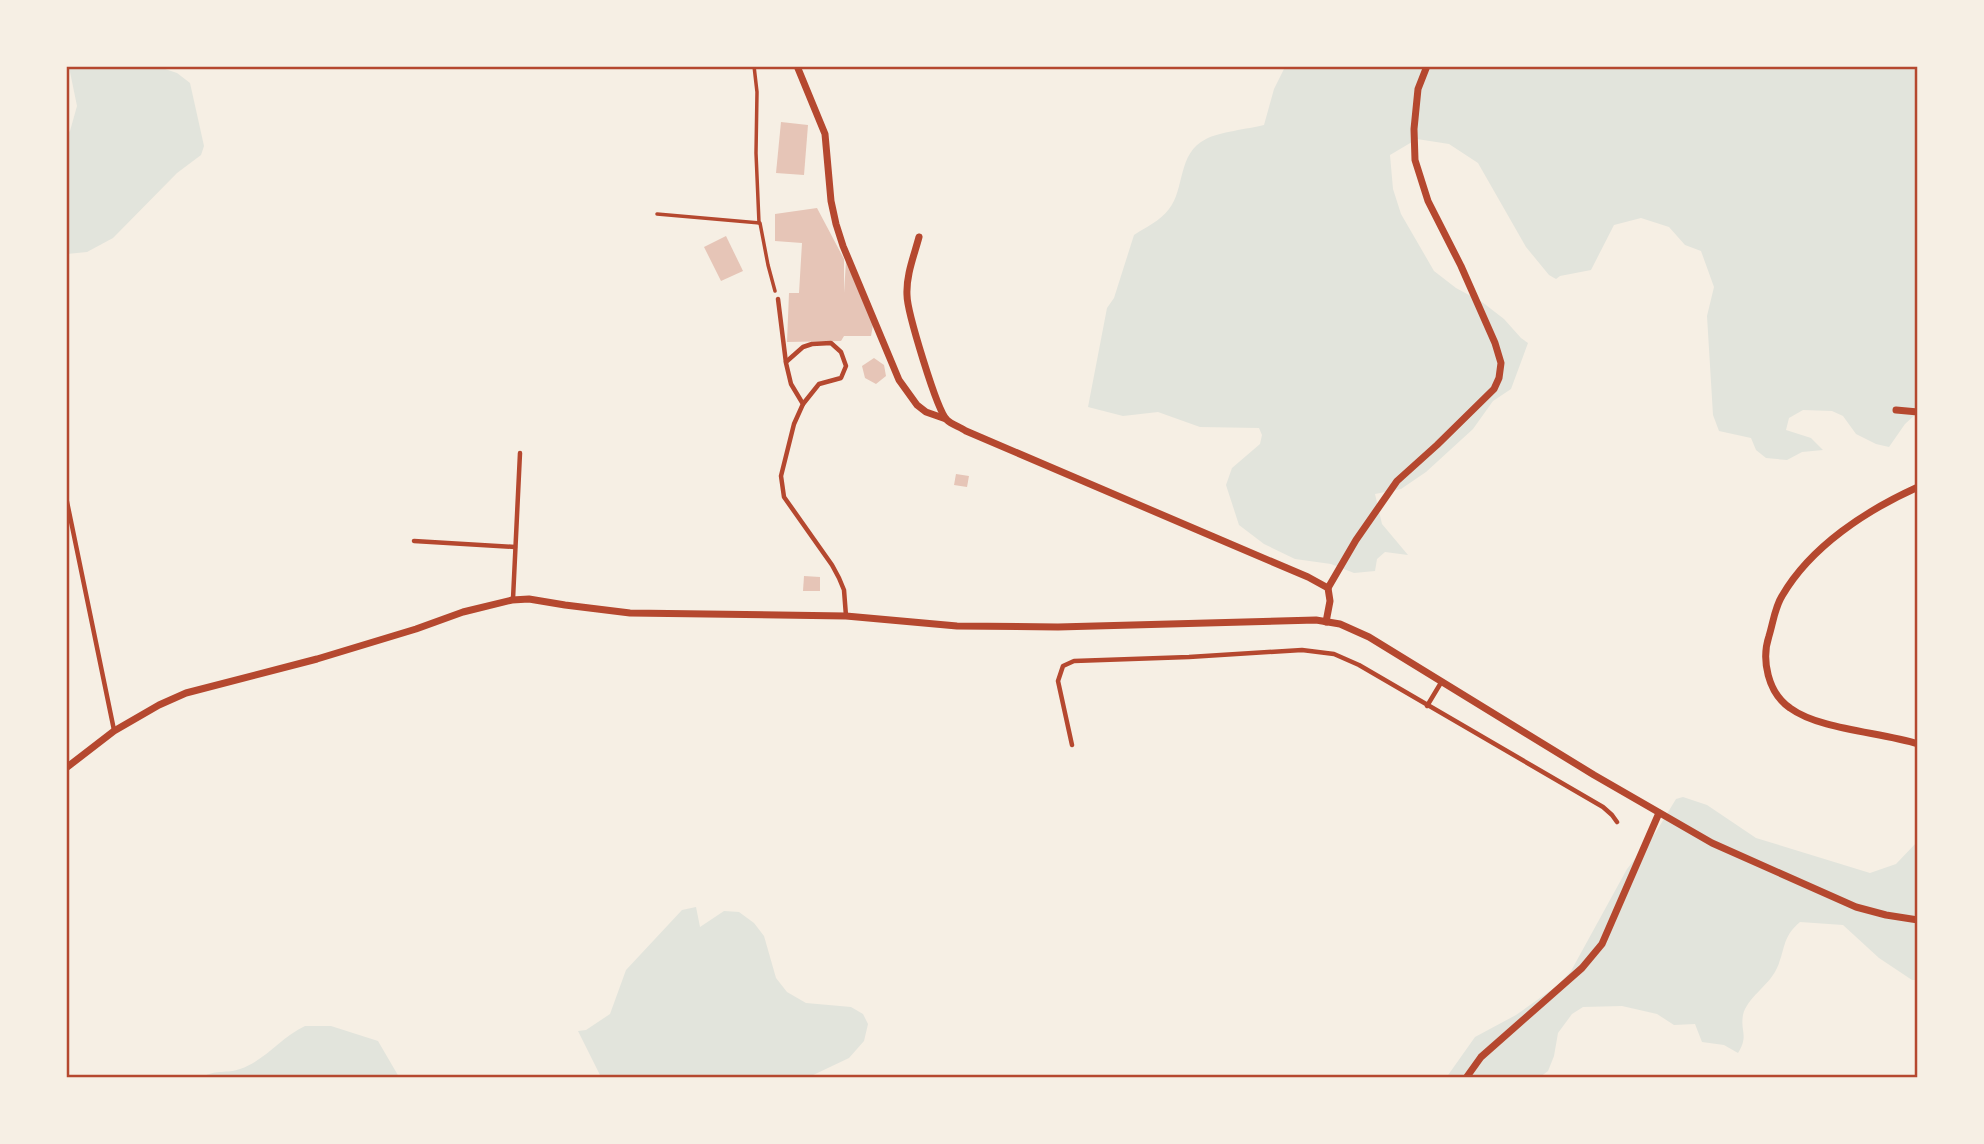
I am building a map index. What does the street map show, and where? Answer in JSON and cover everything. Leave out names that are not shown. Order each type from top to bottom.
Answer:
[{"type":"street","points":[[797,66],[825,134],[831,201],[836,224],[891,363],[907,394],[917,405],[966,431],[1328,588]]},
{"type":"street","points":[[1326,622],[1330,601],[1328,588],[1356,540],[1397,481],[1494,388],[1499,379],[1501,363],[1495,343],[1428,201],[1415,160],[1414,129],[1418,89],[1427,66]]},
{"type":"street","points":[[919,237],[906,297],[937,401],[946,419]]},
{"type":"street","points":[[1896,410],[1917,412]]},
{"type":"street","points":[[1917,487],[1881,504],[1858,519],[1798,572],[1780,598],[1765,648],[1765,668],[1777,695],[1787,707],[1803,716],[1917,744]]},
{"type":"street","points":[[66,768],[114,731],[186,693],[317,659],[463,612],[512,600],[528,599],[630,613],[846,616],[957,626],[1058,628],[1316,620],[1340,624],[1369,637],[1594,775],[1712,843],[1856,907],[1917,919]]},
{"type":"street","points":[[1466,1077],[1481,1056],[1582,968],[1602,944],[1659,813]]},
{"type":"lane","points":[[778,299],[786,363],[791,384],[803,404]]},
{"type":"lane","points":[[786,363],[803,346],[831,343],[841,352],[846,366],[841,378],[820,384],[803,404],[794,424],[781,476],[784,497],[839,578],[844,590],[846,616]]},
{"type":"lane","points":[[512,600],[520,453]]},
{"type":"lane","points":[[66,497],[114,731]]},
{"type":"lane","points":[[414,541],[515,547]]},
{"type":"lane","points":[[1072,745],[1058,681],[1063,666],[1074,660],[1302,650],[1334,653],[1603,807],[1617,821]]},
{"type":"lane","points":[[1427,706],[1441,681]]},
{"type":"path","points":[[754,66],[757,92],[759,223],[778,299]]},
{"type":"path","points":[[657,214],[759,223]]},
{"type":"shaded area","points":[[69,67],[159,67],[177,73],[190,83],[204,146],[201,155],[177,173],[113,238],[87,252],[67,254],[67,134],[77,106]]},
{"type":"shaded area","points":[[1285,67],[1917,67],[1917,413],[1905,424],[1889,447],[1856,434],[1843,416],[1832,411],[1803,410],[1789,418],[1786,430],[1811,438],[1823,450],[1802,452],[1787,460],[1766,458],[1756,450],[1751,438],[1719,431],[1713,415],[1707,316],[1714,287],[1701,251],[1685,245],[1669,227],[1641,218],[1614,225],[1591,270],[1556,279],[1549,275],[1526,247],[1478,163],[1449,144],[1417,139],[1390,155],[1393,189],[1401,214],[1434,271],[1456,288],[1482,302],[1528,343],[1511,389],[1493,401],[1473,429],[1426,472],[1401,489],[1375,494],[1382,524],[1408,555],[1385,552],[1377,559],[1375,571],[1354,573],[1331,564],[1295,559],[1264,544],[1239,525],[1226,485],[1232,468],[1260,444],[1262,435],[1259,428],[1200,427],[1158,412],[1123,416],[1088,407],[1107,308],[1114,298],[1134,235],[1169,209],[1186,162],[1197,145],[1218,134],[1264,125],[1274,89]]},
{"type":"shaded area","points":[[1683,797],[1707,805],[1756,838],[1870,873],[1896,864],[1917,842],[1917,980],[1912,980],[1879,958],[1843,925],[1800,922],[1790,933],[1772,976],[1745,1009],[1742,1021],[1744,1038],[1738,1053],[1724,1045],[1702,1042],[1695,1024],[1674,1025],[1657,1014],[1622,1006],[1583,1007],[1572,1014],[1558,1033],[1548,1071],[1540,1077],[1446,1078],[1475,1037],[1516,1015],[1557,986],[1571,971],[1627,869],[1656,832],[1676,799]]},
{"type":"shaded area","points":[[696,907],[700,927],[724,911],[739,912],[754,923],[764,936],[776,978],[787,992],[806,1003],[851,1007],[863,1014],[868,1024],[864,1041],[849,1058],[809,1077],[601,1077],[578,1031],[586,1030],[610,1014],[626,970],[682,910]]},
{"type":"shaded area","points":[[305,1026],[331,1026],[378,1041],[399,1077],[202,1077],[249,1065]]},
{"type":"building","points":[[781,122],[808,125],[804,175],[776,173]]},
{"type":"building","points":[[817,208],[844,259],[844,293],[846,261],[873,325],[871,336],[844,336],[841,341],[787,342],[789,293],[799,293],[802,243],[775,241],[775,214]]},
{"type":"building","points":[[726,236],[743,271],[721,281],[704,247]]},
{"type":"building","points":[[874,358],[884,365],[886,376],[876,384],[865,378],[862,366]]},
{"type":"building","points":[[956,474],[969,476],[967,487],[954,485]]},
{"type":"building","points":[[804,576],[820,577],[820,591],[803,591]]}]
